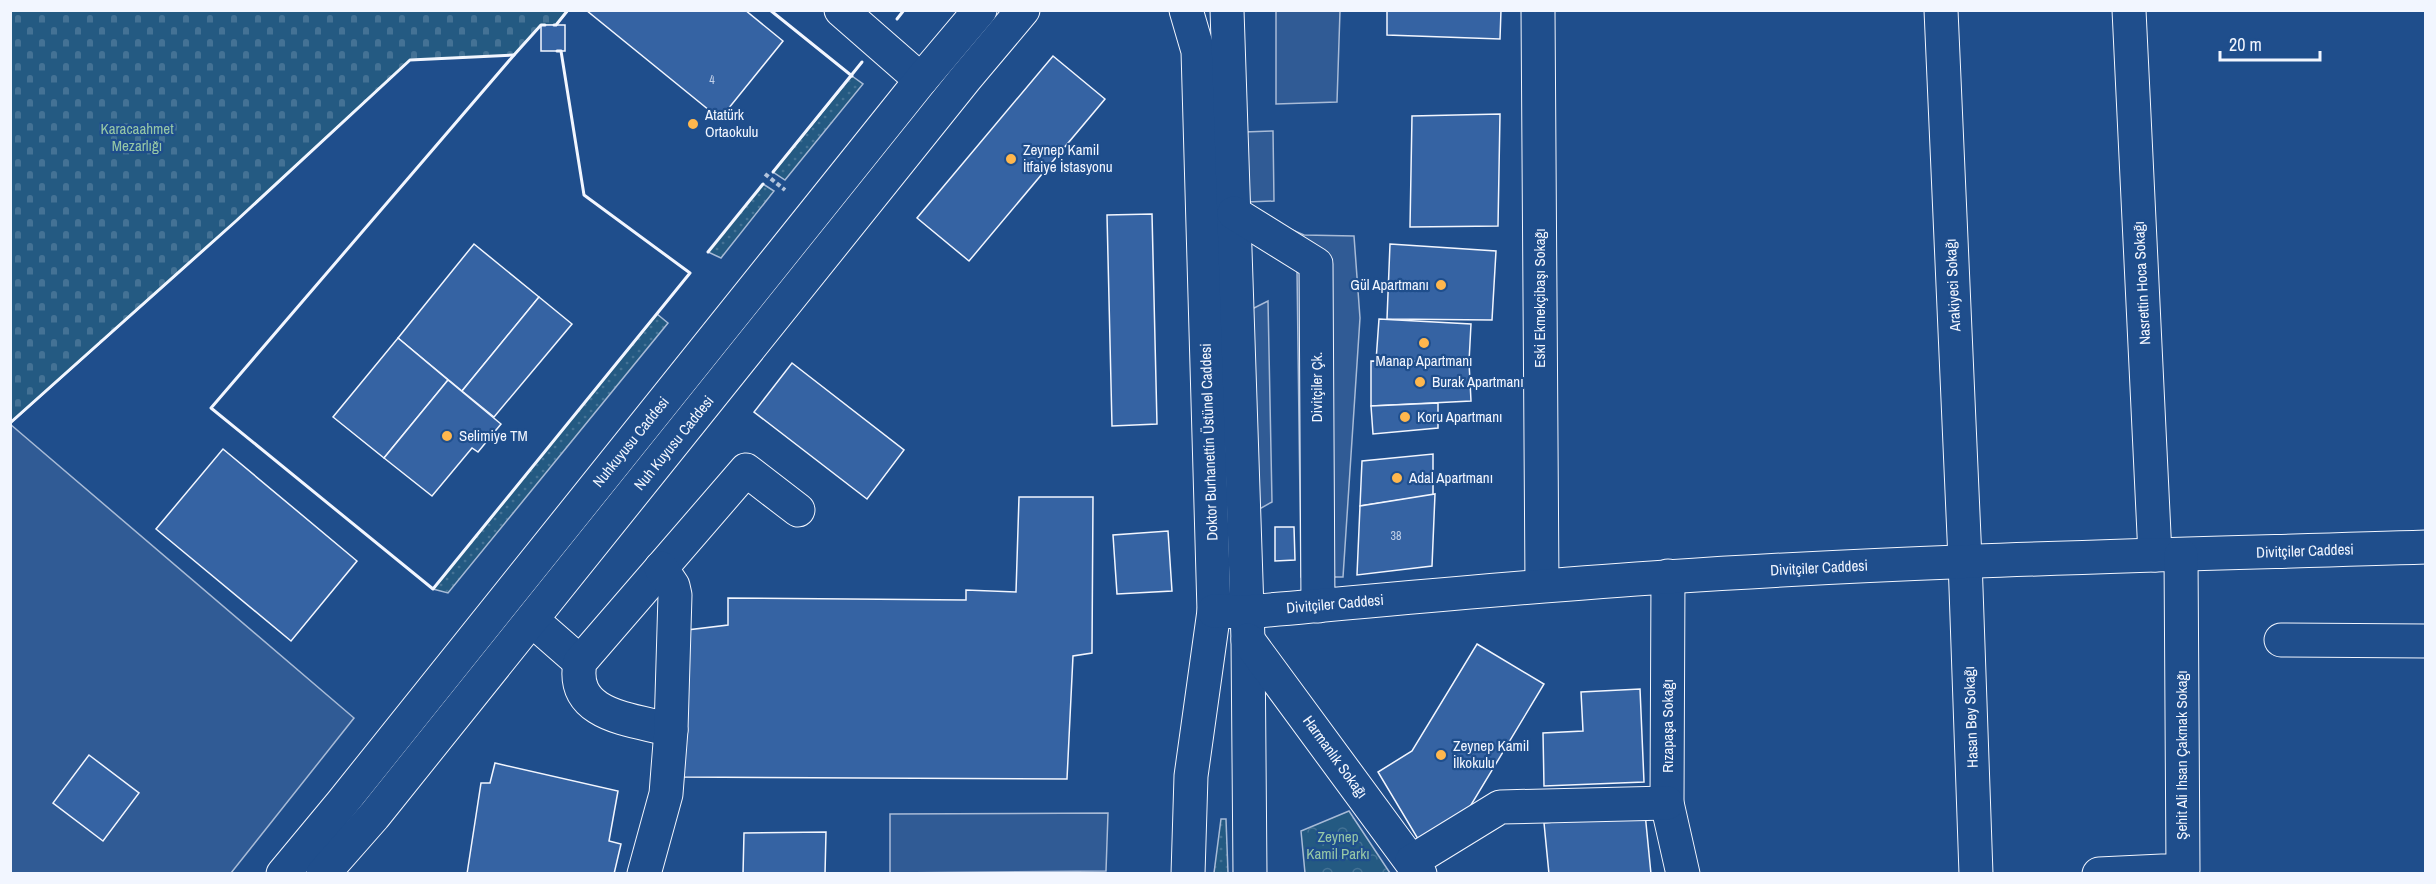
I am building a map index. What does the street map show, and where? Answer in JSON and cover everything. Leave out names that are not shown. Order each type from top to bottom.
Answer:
[{"type":"street","points":[[841,10],[921,80],[923,133]]},
{"type":"street","name":"Nuhkuyusu Caddesi","points":[[283,873],[342,803],[921,80],[980,10]]},
{"type":"street","name":"Nuh Kuyusu Caddesi","points":[[323,873],[374,816],[1023,10]]},
{"type":"street","name":"Doktor Burhanettin Üstünel Caddesi","points":[[1186,10],[1198,51],[1214,611],[1191,776],[1188,873]]},
{"type":"street","points":[[1227,10],[1247,626],[1250,873]]},
{"type":"street","name":"Eski Ekmekçibaşı Sokağı","points":[[1538,10],[1542,585]]},
{"type":"street","name":"Arakiyeci Sokağı","points":[[1941,10],[1965,561]]},
{"type":"street","name":"Nasrettin Hoca Sokağı","points":[[2130,10],[2168,555]]},
{"type":"street","points":[[921,80],[978,64]]},
{"type":"street","name":"Divitçiler Çk.","points":[[1234,213],[1316,264],[1318,606]]},
{"type":"street","points":[[671,730],[599,710],[591,704],[580,684],[580,662],[746,470],[798,510]]},
{"type":"street","name":"Divitçiler Caddesi","points":[[1214,611],[1247,626],[1318,606],[1668,576],[1965,561],[2426,547]]},
{"type":"street","name":"Şehit Ali Ihsan Çakmak Sokağı","points":[[2099,873],[2183,870],[2168,555]]},
{"type":"street","name":"Hasan Bey Sokağı","points":[[1965,561],[1976,873]]},
{"type":"street","points":[[644,873],[666,794],[671,730],[675,595],[673,586],[661,568]]},
{"type":"street","name":"Rızapaşa Sokağı","points":[[1668,576],[1667,803],[1683,873]]},
{"type":"street","points":[[531,620],[580,662]]},
{"type":"street","name":"Harmanlık Sokağı","points":[[1247,626],[1416,867]]},
{"type":"street","points":[[2281,640],[2426,641]]},
{"type":"street","points":[[1416,867],[1500,807],[1667,803]]},
{"type":"path","points":[[765,174],[785,190]]},
{"type":"green space","name":"Karacaahmet Mezarlığı","points":[[11,11],[568,11],[556,25],[541,25],[514,55],[410,60],[236,221],[11,423]]},
{"type":"green space","points":[[852,76],[863,84],[785,180],[773,172]]},
{"type":"green space","points":[[763,184],[774,191],[721,258],[708,252]]},
{"type":"green space","points":[[657,314],[668,323],[448,593],[433,589]]},
{"type":"green space","name":"Zeynep Kamil Parkı","points":[[1349,811],[1390,873],[1305,873],[1301,831]]},
{"type":"green space","points":[[1221,819],[1226,819],[1228,873],[1214,873]]},
{"type":"shaded area","points":[[1276,11],[1340,11],[1337,102],[1276,104]]},
{"type":"shaded area","points":[[1273,131],[1274,201],[1247,202],[1244,132]]},
{"type":"shaded area","points":[[1262,217],[1304,235],[1354,236],[1360,318],[1343,577],[1301,577],[1297,270]]},
{"type":"shaded area","points":[[1268,301],[1272,502],[1247,516],[1242,314]]},
{"type":"shaded area","points":[[10,424],[354,718],[231,873],[11,873]]},
{"type":"shaded area","points":[[1108,813],[1106,871],[890,873],[890,814]]},
{"type":"building","name":"Atatürk Ortaokulu","points":[[586,10],[745,10],[783,41],[720,119]]},
{"type":"building","points":[[1387,10],[1501,10],[1500,39],[1387,35]]},
{"type":"building","points":[[541,25],[565,25],[565,51],[541,51]]},
{"type":"building","name":"Zeynep Kamil İtfaiye İstasyonu","points":[[1053,56],[1105,99],[969,261],[917,218]]},
{"type":"building","points":[[1500,114],[1498,226],[1410,227],[1412,116]]},
{"type":"building","points":[[1152,214],[1157,424],[1112,426],[1107,215]]},
{"type":"building","points":[[474,244],[539,297],[462,391],[398,338]]},
{"type":"building","name":"Gül Apartmanı","points":[[1390,244],[1496,251],[1492,320],[1387,319]]},
{"type":"building","points":[[539,297],[572,324],[494,417],[462,391]]},
{"type":"building","name":"Manap Apartmanı","points":[[1379,319],[1471,324],[1469,362],[1376,361]]},
{"type":"building","points":[[398,338],[448,380],[384,458],[333,417]]},
{"type":"building","name":"Burak Apartmanı","points":[[1371,361],[1469,362],[1471,401],[1371,406]]},
{"type":"building","points":[[792,363],[904,450],[867,499],[754,412]]},
{"type":"building","name":"Selimiye TM","points":[[448,380],[501,424],[478,452],[472,448],[432,496],[384,458]]},
{"type":"building","name":"Koru Apartmanı","points":[[1438,403],[1438,428],[1373,434],[1371,406]]},
{"type":"building","points":[[223,449],[357,561],[291,641],[156,529]]},
{"type":"building","name":"Adal Apartmanı","points":[[1433,454],[1433,495],[1360,506],[1362,461]]},
{"type":"building","points":[[1435,494],[1432,566],[1357,575],[1360,506]]},
{"type":"building","points":[[1019,497],[1093,497],[1092,653],[1073,656],[1067,779],[682,777],[687,630],[728,625],[728,598],[966,600],[966,590],[1016,592]]},
{"type":"building","points":[[1275,527],[1294,527],[1295,560],[1275,561]]},
{"type":"building","points":[[1168,531],[1172,591],[1117,594],[1113,535]]},
{"type":"building","points":[[1477,644],[1544,684],[1468,810],[1418,839],[1378,772],[1412,751]]},
{"type":"building","points":[[1640,689],[1644,782],[1544,786],[1543,733],[1583,731],[1581,692]]},
{"type":"building","points":[[89,755],[139,793],[103,841],[53,803]]},
{"type":"building","points":[[495,763],[618,791],[609,841],[621,844],[614,874],[467,874],[481,783],[490,783]]},
{"type":"building","points":[[1645,813],[1651,874],[1549,874],[1544,823]]},
{"type":"building","points":[[826,832],[825,874],[743,874],[744,833]]},
{"type":"wall","points":[[554,25],[568,10]]},
{"type":"wall","points":[[770,10],[852,76]]},
{"type":"wall","points":[[897,19],[904,10]]},
{"type":"wall","points":[[545,25],[541,25],[514,55],[211,408],[433,589],[690,273],[584,195],[561,51],[557,51]]},
{"type":"wall","points":[[10,423],[236,221],[410,60],[514,55]]},
{"type":"wall","points":[[773,172],[862,62]]},
{"type":"wall","points":[[708,252],[763,184]]},
{"type":"place","name":"Atatürk Ortaokulu","points":[[693,124]]},
{"type":"place","name":"Zeynep Kamil İtfaiye İstasyonu","points":[[1011,159]]},
{"type":"place","name":"Gül Apartmanı","points":[[1441,285]]},
{"type":"place","name":"Manap Apartmanı","points":[[1424,343]]},
{"type":"place","name":"Burak Apartmanı","points":[[1420,382]]},
{"type":"place","name":"Koru Apartmanı","points":[[1405,417]]},
{"type":"place","name":"Selimiye TM","points":[[447,436]]},
{"type":"place","name":"Adal Apartmanı","points":[[1397,478]]},
{"type":"place","name":"Zeynep Kamil İlkokulu","points":[[1441,755]]}]
